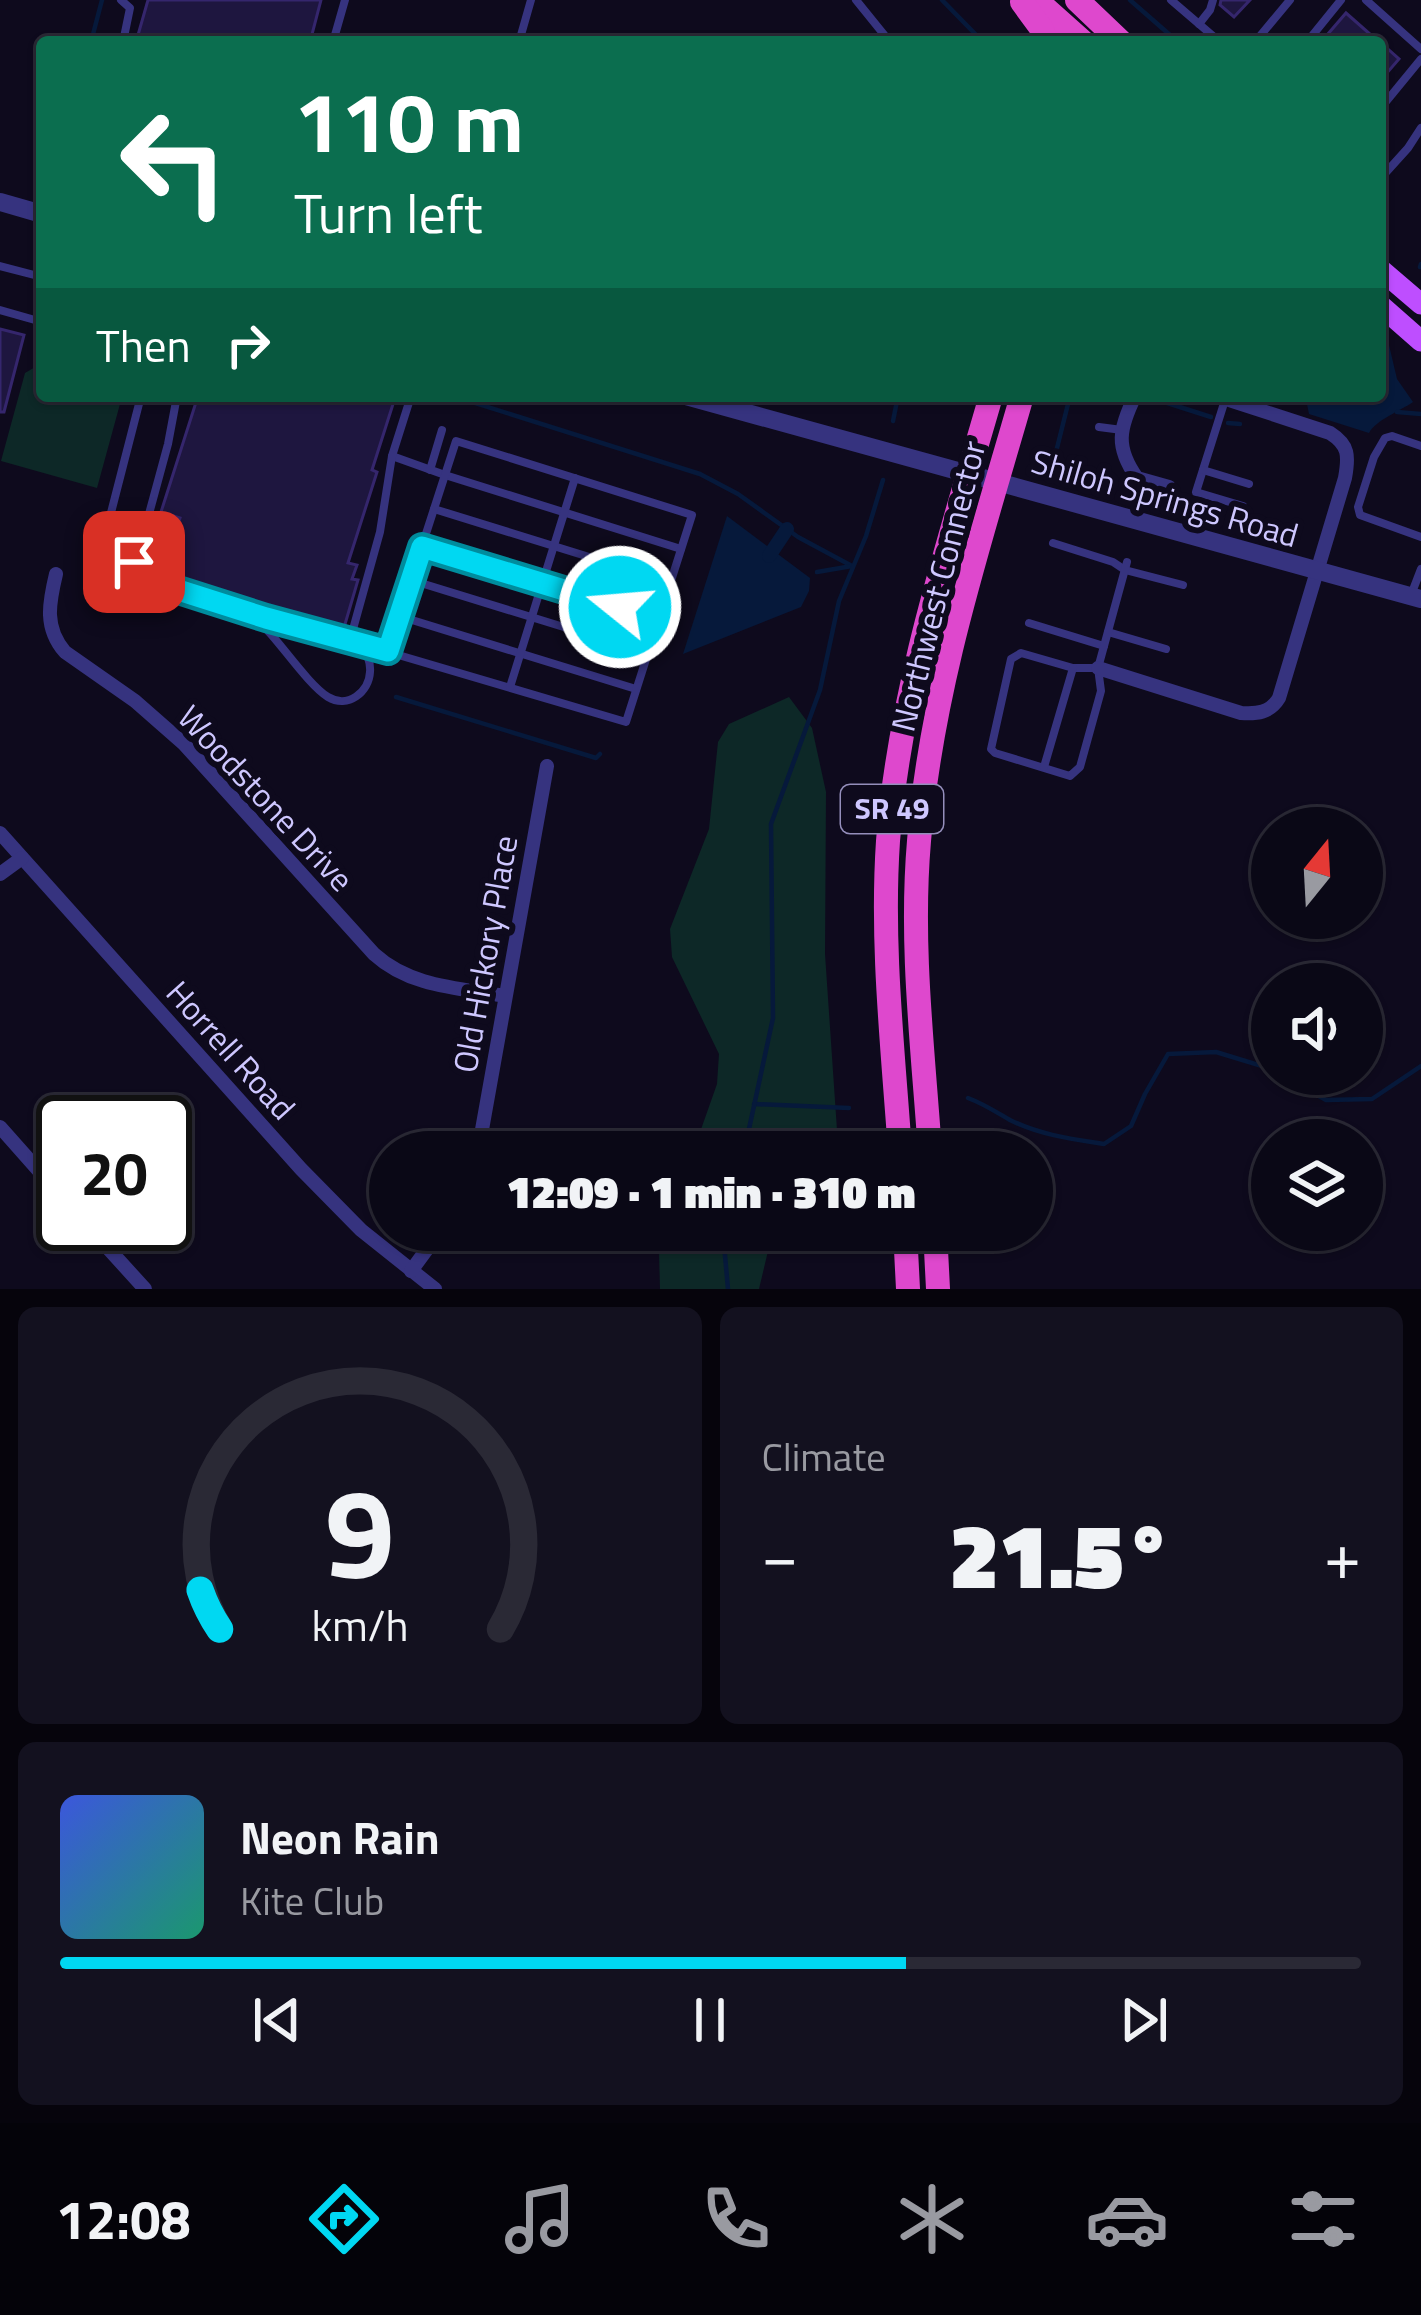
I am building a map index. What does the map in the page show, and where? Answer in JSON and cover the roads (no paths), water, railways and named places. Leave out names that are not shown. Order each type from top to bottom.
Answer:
[{"type":"highway","points":[[1020,0],[1043,36]]},
{"type":"highway","points":[[1036,0],[1076,36]]},
{"type":"highway","points":[[1077,0],[1115,36]]},
{"type":"highway","name":"Northwest Connector","points":[[899,1131],[886,932],[892,798],[918,659],[989,402]]},
{"type":"highway","name":"Northwest Connector","points":[[929,1131],[916,933],[922,802],[947,665],[1020,402]]},
{"type":"highway","points":[[906,1251],[908,1289]]},
{"type":"highway","points":[[935,1251],[938,1289]]},
{"type":"main road","points":[[1386,273],[1421,304]]},
{"type":"main road","points":[[1386,310],[1421,341]]},
{"type":"street","points":[[0,202],[36,212]]},
{"type":"street","name":"Shiloh Springs Road","points":[[707,402],[1416,598]]},
{"type":"street","points":[[1133,402],[1122,430],[1122,452],[1137,478],[1169,487]]},
{"type":"street","points":[[1098,668],[1241,712],[1263,712],[1276,704],[1348,456],[1346,446],[1330,433],[1233,402]]},
{"type":"street","name":"Woodstone Drive","points":[[56,574],[49,614],[58,644],[184,744],[374,954],[418,981],[505,996]]},
{"type":"street","name":"Old Hickory Place","points":[[482,1131],[547,766]]},
{"type":"street","name":"Horrell Road","points":[[0,833],[301,1169],[362,1230],[435,1289]]},
{"type":"street","points":[[0,874],[22,858]]},
{"type":"street","points":[[0,1127],[36,1168]]},
{"type":"street","points":[[111,1251],[145,1289]]},
{"type":"street","points":[[411,1271],[426,1251]]},
{"type":"lane","points":[[121,0],[130,8],[124,36]]},
{"type":"lane","points":[[334,36],[344,0]]},
{"type":"lane","points":[[521,36],[531,0]]},
{"type":"lane","points":[[856,0],[885,36]]},
{"type":"lane","points":[[1171,0],[1213,36]]},
{"type":"lane","points":[[1199,24],[1213,0]]},
{"type":"lane","points":[[1261,36],[1290,0]]},
{"type":"lane","points":[[1312,36],[1341,0]]},
{"type":"lane","points":[[1366,0],[1421,49]]},
{"type":"lane","points":[[1386,102],[1421,59]]},
{"type":"lane","points":[[1386,172],[1421,128]]},
{"type":"lane","points":[[0,266],[36,276]]},
{"type":"lane","points":[[0,310],[36,320]]},
{"type":"lane","points":[[105,536],[139,402]]},
{"type":"lane","points":[[175,402],[134,569],[150,581],[626,722],[692,514],[456,441],[388,651]]},
{"type":"lane","points":[[350,640],[409,402]]},
{"type":"lane","points":[[1220,402],[1196,492],[1243,506]]},
{"type":"lane","points":[[1099,427],[1122,430]]},
{"type":"lane","points":[[430,470],[442,430]]},
{"type":"lane","points":[[1421,446],[1393,436],[1385,438],[1358,507],[1360,515],[1369,520],[1421,537]]},
{"type":"lane","points":[[392,456],[681,549]]},
{"type":"lane","points":[[1203,470],[1249,484]]},
{"type":"lane","points":[[510,687],[574,478]]},
{"type":"lane","points":[[434,509],[670,582]]},
{"type":"lane","points":[[1053,543],[1183,585]]},
{"type":"lane","points":[[422,547],[658,620]]},
{"type":"lane","points":[[1098,668],[1072,668],[1021,653],[1012,659],[992,749],[995,753],[1070,776],[1080,767],[1101,691],[1098,668],[1126,566]]},
{"type":"lane","points":[[1416,598],[1421,569]]},
{"type":"lane","points":[[411,580],[648,653]]},
{"type":"lane","points":[[399,616],[636,689]]},
{"type":"lane","points":[[266,618],[268,631],[329,698],[356,697],[368,684],[370,668],[361,644]]},
{"type":"lane","points":[[1029,623],[1104,646]]},
{"type":"lane","points":[[1108,632],[1166,649]]},
{"type":"lane","points":[[1044,767],[1072,668]]},
{"type":"water","points":[[1386,343],[1397,379],[1413,402],[1369,433],[1309,414],[1307,404],[1386,402]]},
{"type":"water","points":[[727,516],[810,578],[809,591],[801,607],[683,654]]},
{"type":"waterway","points":[[93,36],[102,0]]},
{"type":"waterway","points":[[942,0],[977,36]]},
{"type":"waterway","points":[[1130,0],[1171,36]]},
{"type":"waterway","points":[[472,402],[700,474],[852,566]]},
{"type":"waterway","points":[[893,421],[897,402]]},
{"type":"waterway","points":[[1056,452],[1068,402]]},
{"type":"waterway","points":[[1164,402],[1211,417]]},
{"type":"waterway","points":[[1397,412],[1421,414]]},
{"type":"waterway","points":[[1228,423],[1240,424]]},
{"type":"waterway","points":[[749,1131],[773,1018],[771,824],[820,690],[839,601],[883,480]]},
{"type":"waterway","points":[[769,556],[787,529]]},
{"type":"waterway","points":[[817,572],[852,566]]},
{"type":"waterway","points":[[396,697],[596,758],[600,754]]},
{"type":"waterway","points":[[968,1098],[1033,1129],[1104,1144],[1131,1126],[1168,1054],[1216,1052],[1251,1063]]},
{"type":"waterway","points":[[1383,1092],[1421,1066]]},
{"type":"waterway","points":[[1317,1095],[1326,1100],[1378,1095]]},
{"type":"waterway","points":[[754,1104],[849,1108]]},
{"type":"waterway","points":[[725,1251],[728,1289]]}]
